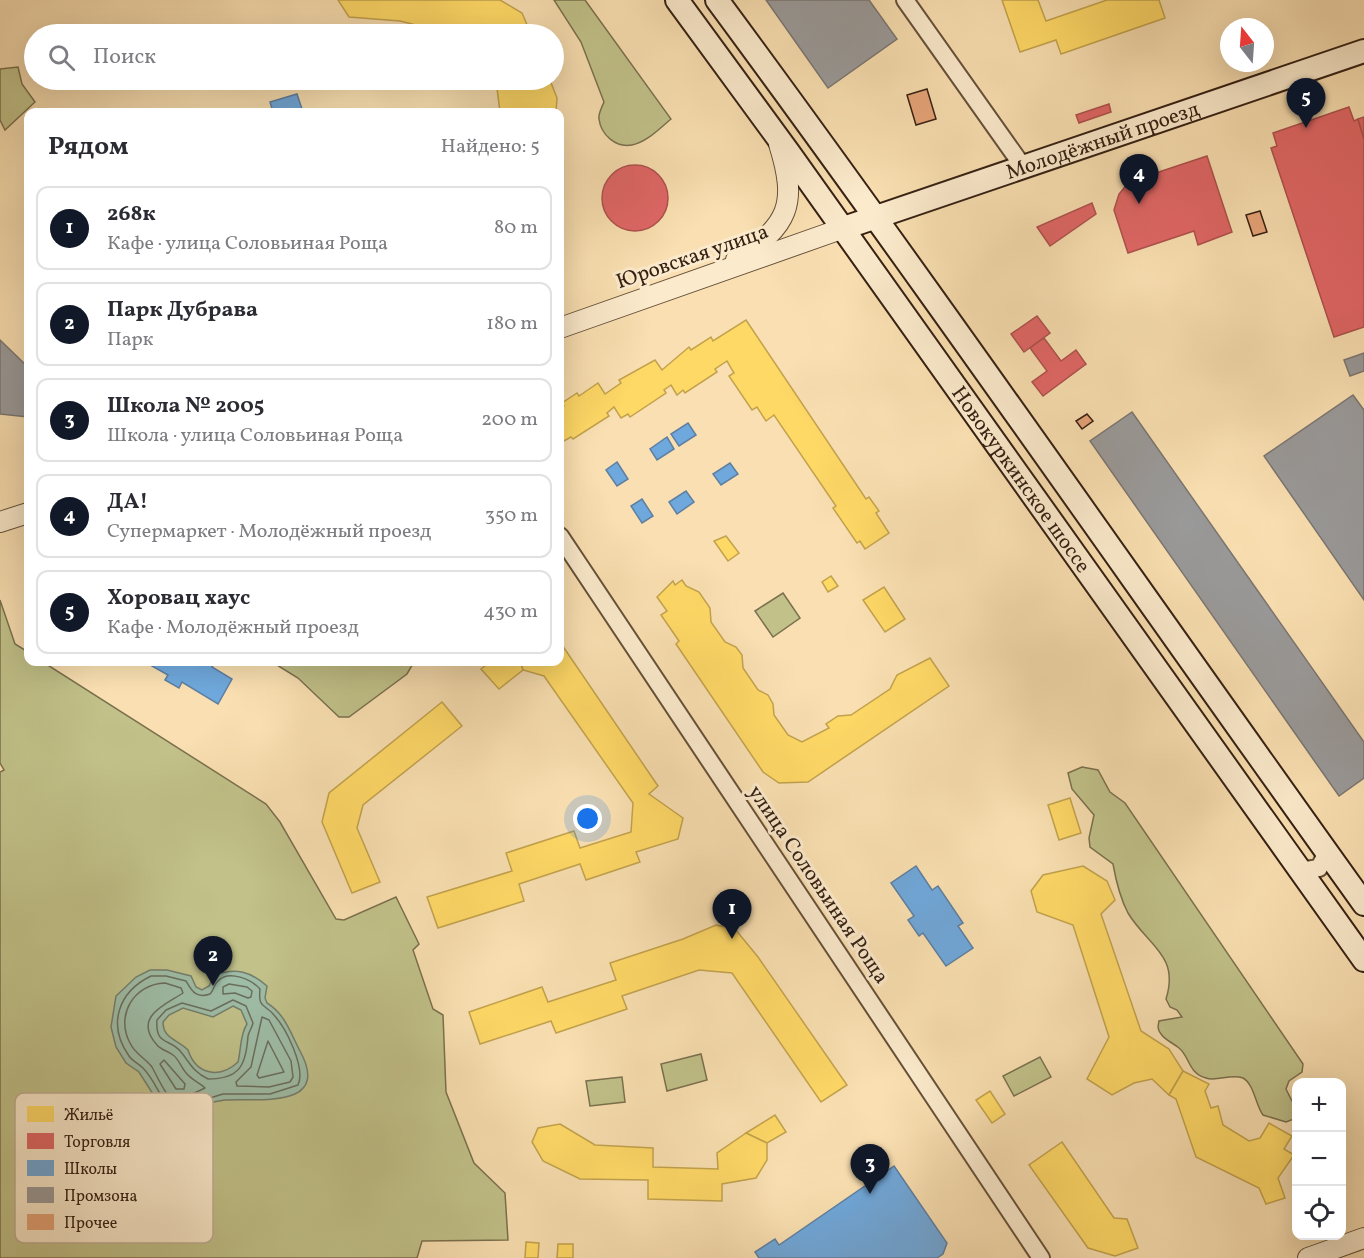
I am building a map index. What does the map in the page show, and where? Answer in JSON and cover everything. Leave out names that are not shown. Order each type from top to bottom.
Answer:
[{"type":"main road","name":"Новокуркинское шоссе","points":[[677,0],[1364,960]]},
{"type":"main road","name":"Новокуркинское шоссе","points":[[717,0],[876,215],[1045,457],[1364,904]]},
{"type":"main road","name":"Молодёжный проезд","points":[[841,229],[876,215],[1024,168],[1364,51]]},
{"type":"street","points":[[905,0],[1024,168]]},
{"type":"street","points":[[717,273],[767,237],[786,211],[790,184],[778,139]]},
{"type":"street","name":"Юровская улица","points":[[564,327],[841,229]]},
{"type":"street","points":[[0,522],[24,514]]},
{"type":"street","name":"улица Соловьиная Роща","points":[[564,542],[1041,1258]]},
{"type":"street","points":[[1297,867],[1306,870],[1319,868],[1325,856],[1323,846]]},
{"type":"street","points":[[1308,1258],[1364,1238]]},
{"type":"green space","points":[[554,0],[585,0],[671,119],[648,138],[632,145],[626,145],[615,142],[606,135],[600,125],[599,117],[604,102],[581,42]]},
{"type":"green space","points":[[18,67],[24,90],[35,102],[29,108],[24,108],[24,112],[5,130],[0,120],[0,69]]},
{"type":"green space","points":[[783,593],[800,618],[773,637],[755,611]]},
{"type":"green space","points":[[0,600],[15,644],[24,650],[24,666],[49,666],[266,804],[280,822],[336,919],[344,920],[396,897],[419,944],[413,950],[433,1009],[443,1015],[446,1092],[474,1163],[505,1193],[508,1240],[422,1241],[417,1258],[0,1258],[0,772],[4,770],[0,763]]},
{"type":"green space","points":[[278,666],[412,666],[407,674],[349,717],[339,717],[298,678]]},
{"type":"green space","points":[[1082,767],[1098,770],[1110,792],[1125,803],[1303,1064],[1302,1072],[1289,1081],[1286,1089],[1292,1101],[1292,1120],[1286,1122],[1263,1115],[1250,1085],[1243,1078],[1234,1076],[1210,1079],[1200,1076],[1192,1069],[1183,1052],[1160,1032],[1159,1021],[1182,1017],[1177,1010],[1170,1007],[1166,999],[1169,972],[1159,952],[1128,913],[1113,864],[1090,847],[1089,838],[1094,815],[1072,789],[1068,773]]},
{"type":"green space","points":[[701,1054],[707,1080],[667,1091],[661,1064]]},
{"type":"green space","points":[[1040,1057],[1051,1077],[1014,1096],[1003,1076]]},
{"type":"green space","points":[[622,1077],[625,1102],[590,1106],[586,1081]]},
{"type":"water","points":[[150,970],[167,970],[191,976],[196,987],[202,990],[209,986],[215,975],[230,971],[249,974],[267,986],[265,998],[267,1003],[283,1018],[300,1051],[307,1070],[306,1083],[299,1092],[271,1099],[225,1100],[213,1103],[213,1093],[152,1093],[139,1072],[126,1063],[116,1047],[111,1027],[116,996],[136,977]],"holes":[[[233,1006],[241,1010],[247,1024],[242,1037],[238,1062],[224,1071],[209,1072],[197,1065],[188,1050],[165,1032],[163,1022],[169,1015],[183,1008],[213,1017]]]},
{"type":"building: Жильё","points":[[338,0],[500,0],[522,13],[527,24],[412,24],[349,17]]},
{"type":"building: Жильё","points":[[1002,0],[1038,0],[1046,21],[1107,0],[1159,0],[1165,18],[1061,54],[1056,40],[1020,52]]},
{"type":"building: Жильё","points":[[497,90],[554,90],[557,98],[556,108],[500,108]]},
{"type":"building: Жильё","points":[[746,320],[866,499],[869,497],[879,511],[876,513],[889,533],[865,549],[860,541],[857,543],[833,508],[836,506],[774,415],[766,421],[757,407],[752,410],[729,376],[734,373],[727,361],[715,369],[717,372],[685,393],[683,390],[677,395],[671,385],[664,390],[666,393],[630,417],[628,414],[621,418],[614,407],[607,413],[609,416],[573,439],[571,437],[564,441],[564,402],[577,393],[579,396],[598,383],[605,394],[621,383],[619,380],[655,360],[662,370],[689,347],[691,350],[711,337],[713,341]]},
{"type":"building: Жильё","points":[[726,536],[739,553],[728,561],[714,541]]},
{"type":"building: Жильё","points":[[831,576],[838,586],[828,592],[822,582]]},
{"type":"building: Жильё","points":[[682,580],[686,586],[699,592],[710,608],[711,622],[725,642],[736,647],[742,655],[743,668],[758,690],[768,695],[773,704],[774,715],[788,735],[802,742],[829,728],[826,724],[838,716],[851,715],[890,689],[897,675],[930,658],[949,686],[808,782],[779,783],[763,772],[676,644],[679,641],[661,615],[667,611],[657,597],[673,581],[675,585]]},
{"type":"building: Жильё","points":[[884,587],[905,619],[885,632],[863,600]]},
{"type":"building: Жильё","points":[[564,648],[658,786],[649,794],[683,818],[678,839],[636,852],[640,862],[586,880],[580,864],[519,884],[524,901],[438,928],[427,897],[512,871],[506,853],[574,831],[580,848],[631,832],[633,803],[544,676],[523,670],[522,666],[564,666]]},
{"type":"building: Жильё","points":[[485,666],[522,666],[523,670],[499,689],[481,669]]},
{"type":"building: Жильё","points":[[442,702],[462,726],[363,805],[357,828],[380,882],[352,893],[322,822],[329,793]]},
{"type":"building: Жильё","points":[[1070,798],[1081,833],[1059,840],[1048,805]]},
{"type":"building: Жильё","points":[[1083,866],[1107,881],[1115,900],[1101,914],[1141,1031],[1169,1049],[1183,1071],[1169,1095],[1152,1079],[1134,1083],[1112,1095],[1087,1079],[1109,1037],[1073,925],[1037,912],[1031,891],[1043,875]]},
{"type":"building: Жильё","points":[[716,925],[735,929],[758,957],[847,1085],[821,1102],[732,973],[699,970],[622,996],[627,1009],[556,1033],[551,1021],[480,1044],[469,1012],[542,987],[548,1002],[616,980],[610,963],[683,939]]},
{"type":"building: Жильё","points":[[1183,1071],[1209,1084],[1205,1091],[1211,1108],[1218,1106],[1223,1125],[1249,1141],[1260,1138],[1269,1123],[1292,1136],[1284,1149],[1292,1154],[1292,1158],[1278,1178],[1285,1198],[1266,1204],[1259,1188],[1196,1157],[1176,1099],[1169,1095]]},
{"type":"building: Жильё","points":[[990,1091],[1005,1114],[992,1123],[976,1100]]},
{"type":"building: Жильё","points":[[775,1115],[786,1132],[767,1143],[746,1133]]},
{"type":"building: Жильё","points":[[560,1124],[595,1145],[653,1148],[653,1167],[718,1169],[717,1153],[746,1133],[767,1143],[767,1160],[756,1178],[722,1184],[722,1201],[648,1199],[648,1180],[580,1179],[543,1161],[532,1142],[538,1128]]},
{"type":"building: Жильё","points":[[1062,1142],[1114,1218],[1127,1219],[1138,1248],[1115,1256],[1088,1248],[1029,1165]]},
{"type":"building: Жильё","points":[[526,1242],[539,1243],[538,1258],[525,1258]]},
{"type":"building: Жильё","points":[[558,1244],[573,1244],[573,1258],[557,1258]]},
{"type":"building: Торговля","points":[[1109,104],[1111,112],[1079,123],[1076,115]]},
{"type":"building: Торговля","points":[[1349,107],[1354,121],[1358,119],[1364,139],[1364,327],[1334,337],[1271,148],[1277,146],[1273,133]]},
{"type":"building: Торговля","points":[[1364,117],[1364,139],[1358,119]]},
{"type":"building: Торговля","points":[[1207,156],[1232,232],[1198,245],[1194,231],[1128,253],[1114,210],[1119,194],[1129,182]]},
{"type":"building: Торговля","points":[[635,165],[648,167],[663,180],[668,198],[666,211],[653,226],[635,231],[622,229],[607,216],[602,198],[604,185],[617,170]]},
{"type":"building: Торговля","points":[[1092,203],[1096,214],[1050,246],[1037,227]]},
{"type":"building: Торговля","points":[[1037,316],[1050,333],[1024,352],[1011,334]]},
{"type":"building: Торговля","points":[[1044,338],[1061,361],[1076,350],[1086,364],[1043,396],[1032,382],[1047,371],[1030,348]]},
{"type":"building: Школы","points":[[297,94],[302,108],[272,108],[270,102]]},
{"type":"building: Школы","points":[[688,423],[696,435],[679,446],[671,434]]},
{"type":"building: Школы","points":[[667,437],[674,449],[657,460],[650,449]]},
{"type":"building: Школы","points":[[617,462],[628,479],[617,486],[606,470]]},
{"type":"building: Школы","points":[[730,463],[738,474],[721,485],[713,474]]},
{"type":"building: Школы","points":[[686,491],[694,502],[677,514],[669,502]]},
{"type":"building: Школы","points":[[642,499],[653,516],[642,523],[631,506]]},
{"type":"building: Школы","points":[[152,666],[213,666],[232,679],[218,704],[182,682],[179,688],[165,680],[168,675]]},
{"type":"building: Школы","points":[[916,866],[932,890],[938,886],[963,923],[958,926],[973,948],[946,966],[923,933],[919,936],[908,920],[914,916],[891,883]]},
{"type":"building: Школы","points":[[894,1166],[947,1243],[943,1254],[937,1258],[759,1258],[755,1252],[775,1239],[779,1245]]},
{"type":"building: Промзона","points":[[766,0],[869,0],[897,39],[828,88]]},
{"type":"building: Промзона","points":[[0,340],[24,363],[24,417],[0,414]]},
{"type":"building: Промзона","points":[[1364,353],[1364,371],[1350,376],[1344,360]]},
{"type":"building: Промзона","points":[[1353,395],[1364,410],[1364,600],[1264,456]]},
{"type":"building: Промзона","points":[[1132,412],[1364,742],[1364,778],[1339,796],[1090,441]]},
{"type":"building: Прочее","points":[[927,89],[936,119],[916,125],[907,95]]},
{"type":"building: Прочее","points":[[1260,211],[1267,232],[1253,236],[1246,215]]},
{"type":"building: Прочее","points":[[1087,414],[1093,421],[1082,429],[1076,421]]},
{"type":"place","name":"Хоровац хаус","points":[[1306,128]]},
{"type":"place","name":"ДА!","points":[[1139,204]]},
{"type":"place","name":"268к","points":[[732,939]]},
{"type":"place","name":"Парк Дубрава","points":[[213,986]]},
{"type":"place","name":"Школа № 2005","points":[[870,1194]]}]
